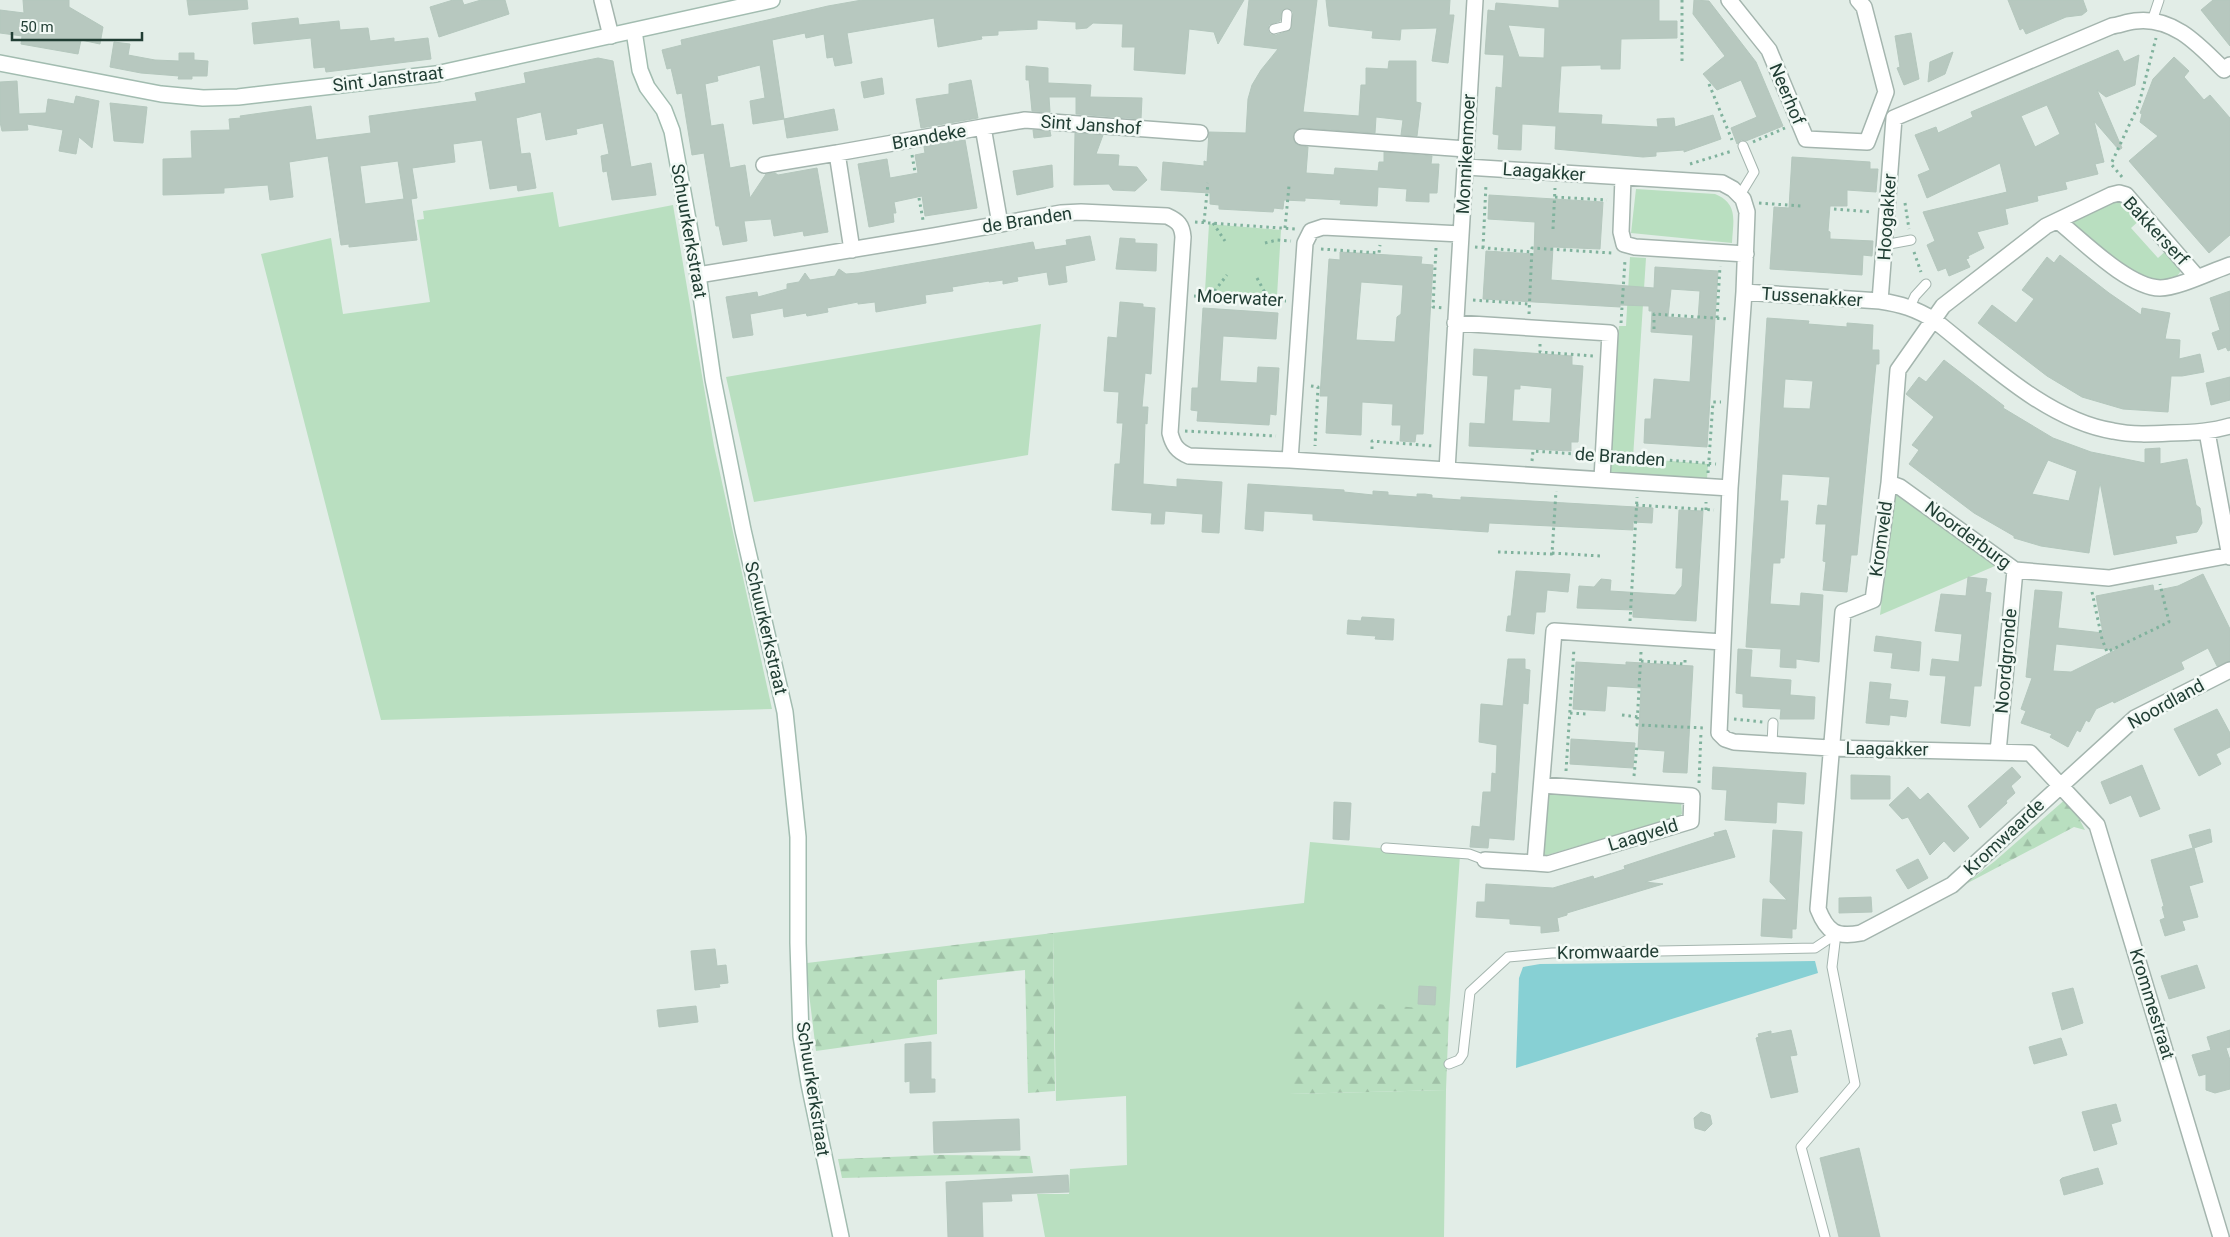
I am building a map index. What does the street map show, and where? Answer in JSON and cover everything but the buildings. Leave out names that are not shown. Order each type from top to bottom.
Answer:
[{"type":"street","points":[[602,0],[610,36]]},
{"type":"street","name":"Sint Janstraat","points":[[0,63],[161,94],[203,98],[238,97],[436,74],[772,0]]},
{"type":"street","name":"Monnikenmoer","points":[[1447,470],[1475,0]]},
{"type":"street","name":"Neerhof","points":[[1729,0],[1769,50],[1806,139],[1867,142],[1886,92],[1864,6],[1858,0]]},
{"type":"street","name":"Hoogakker","points":[[1880,301],[1894,118],[2112,26],[2135,21],[2156,22],[2176,29],[2193,39],[2228,71]]},
{"type":"street","name":"Schuurkerkstraat","points":[[634,31],[640,70],[647,87],[664,110],[672,131],[698,275],[714,388],[743,530],[785,712],[798,837],[798,943],[801,1036],[811,1094],[841,1237]]},
{"type":"street","name":"Sint Janshof","points":[[983,127],[1025,120],[1200,132]]},
{"type":"street","name":"Brandeke","points":[[764,166],[983,127],[1000,224]]},
{"type":"street","points":[[1302,138],[1466,149]]},
{"type":"street","points":[[837,152],[852,250]]},
{"type":"street","name":"Laagakker","points":[[1466,167],[1722,183],[1733,189],[1743,199]]},
{"type":"street","points":[[1623,178],[1621,232],[1626,249],[1746,254]]},
{"type":"street","name":"Bakkerserf","points":[[1934,320],[1943,306],[2046,226],[2111,194],[2119,193],[2126,196],[2197,277]]},
{"type":"street","points":[[1718,723],[1730,488],[1746,254],[1743,199]]},
{"type":"street","name":"de Branden","points":[[698,275],[1061,213],[1081,212],[1167,216],[1177,220],[1182,228],[1170,430],[1172,443],[1180,452],[1188,456],[1314,461],[1730,488]]},
{"type":"street","name":"Bakkerserf","points":[[2058,221],[2131,280],[2146,286],[2162,288],[2176,285],[2230,265]]},
{"type":"street","points":[[1307,240],[1323,226],[1437,233],[1461,240]]},
{"type":"street","name":"Moerwater","points":[[1290,460],[1307,240]]},
{"type":"street","name":"Tussenakker","points":[[1744,292],[1880,301]]},
{"type":"street","points":[[1880,301],[1910,307],[1934,320],[2032,396],[2067,416],[2112,431],[2143,435],[2207,432],[2230,426]]},
{"type":"street","points":[[1456,310],[1534,328],[1610,333],[1602,479]]},
{"type":"street","name":"Kromveld","points":[[1830,748],[1843,612],[1873,600],[1889,483],[1898,370],[1934,320]]},
{"type":"street","points":[[2207,432],[2230,556]]},
{"type":"street","name":"Noorderburg","points":[[1889,483],[1900,486],[2015,570],[2109,578],[2230,556]]},
{"type":"street","name":"Noordgronde","points":[[1998,752],[2015,570]]},
{"type":"street","points":[[1535,863],[1554,632],[1723,642]]},
{"type":"street","name":"Noordland","points":[[2061,784],[2135,718],[2230,670]]},
{"type":"street","name":"Laagakker","points":[[1718,723],[1718,732],[1725,739],[1734,742],[1830,748],[2030,753],[2061,784]]},
{"type":"street","points":[[1830,748],[1818,908],[1824,922],[1836,934]]},
{"type":"street","name":"Kromwaarde","points":[[1836,934],[1850,935],[1861,933],[1952,885],[2016,828],[2061,784]]},
{"type":"street","name":"Krommestraat","points":[[2061,784],[2098,825],[2221,1237]]},
{"type":"street","name":"Laagveld","points":[[1485,860],[1548,864],[1691,821],[1692,796],[1542,785]]},
{"type":"lane","points":[[2156,22],[2159,0]]},
{"type":"lane","points":[[1274,29],[1286,26],[1287,14]]},
{"type":"lane","points":[[1740,148],[1754,172],[1743,199]]},
{"type":"lane","points":[[1884,245],[1911,240]]},
{"type":"lane","points":[[1910,307],[1915,296],[1926,284]]},
{"type":"lane","points":[[1772,744],[1773,723]]},
{"type":"lane","points":[[1386,848],[1469,854],[1485,860]]},
{"type":"lane","points":[[1825,1237],[1801,1147],[1855,1084],[1832,967],[1836,934]]},
{"type":"lane","name":"Kromwaarde","points":[[1449,1064],[1459,1060],[1463,1054],[1470,992],[1508,957],[1552,953],[1815,948],[1836,934]]},
{"type":"path","points":[[1682,0],[1682,64]]},
{"type":"path","points":[[2119,193],[2122,177],[2111,164],[2139,104],[2156,22]]},
{"type":"path","points":[[1709,84],[1740,148]]},
{"type":"path","points":[[1682,166],[1740,148],[1799,122]]},
{"type":"path","points":[[912,153],[915,172]]},
{"type":"path","name":"Monnikenmoer","points":[[1483,248],[1487,168]]},
{"type":"path","points":[[1553,229],[1556,173]]},
{"type":"path","points":[[1204,222],[1208,182]]},
{"type":"path","points":[[1285,228],[1289,186]]},
{"type":"path","name":"Laagakker","points":[[1555,197],[1622,200]]},
{"type":"path","points":[[919,198],[923,220]]},
{"type":"path","points":[[1743,199],[1801,206]]},
{"type":"path","points":[[1834,209],[1887,213]]},
{"type":"path","points":[[1182,228],[1196,221],[1285,228],[1307,240]]},
{"type":"path","points":[[1212,222],[1225,241]]},
{"type":"path","points":[[1265,243],[1277,240],[1307,240],[1379,253],[1381,230]]},
{"type":"path","name":"Monnikenmoer","points":[[1437,233],[1433,307],[1456,310]]},
{"type":"path","points":[[1461,240],[1483,248],[1532,252]]},
{"type":"path","points":[[1609,357],[1540,352],[1529,304],[1532,248],[1626,249],[1622,323],[1617,323],[1610,333]]},
{"type":"path","points":[[1717,318],[1720,252]]},
{"type":"path","points":[[1213,297],[1213,293],[1227,275]]},
{"type":"path","points":[[1257,278],[1269,300]]},
{"type":"path","name":"Moerwater","points":[[1179,295],[1301,302]]},
{"type":"path","points":[[1456,310],[1529,304]]},
{"type":"path","points":[[1654,329],[1654,314],[1742,320]]},
{"type":"path","points":[[1296,385],[1318,387],[1314,461]]},
{"type":"path","points":[[1706,510],[1713,402],[1736,404]]},
{"type":"path","points":[[1170,430],[1292,437]]},
{"type":"path","points":[[1371,465],[1372,441],[1448,447]]},
{"type":"path","name":"de Branden","points":[[1532,475],[1533,451],[1732,465]]},
{"type":"path","points":[[1552,553],[1557,476]]},
{"type":"path","points":[[1638,482],[1636,505],[1636,637],[1641,661],[1638,725],[1702,728],[1718,723],[1773,723]]},
{"type":"path","points":[[1636,505],[1729,511]]},
{"type":"path","points":[[1498,552],[1600,556]]},
{"type":"path","points":[[2091,577],[2102,640],[2107,652],[2169,622],[2158,569]]},
{"type":"path","points":[[1566,787],[1575,633]]},
{"type":"path","points":[[1641,661],[1685,664],[1687,640]]},
{"type":"path","points":[[1570,713],[1587,714]]},
{"type":"path","points":[[1622,715],[1638,716]]},
{"type":"path","points":[[1692,796],[1699,790],[1702,728]]},
{"type":"path","points":[[1633,792],[1637,745]]},
{"type":"green space","points":[[1636,189],[1715,194],[1723,198],[1728,203],[1733,214],[1732,243],[1631,233]]},
{"type":"green space","points":[[553,192],[559,227],[673,205],[714,446],[772,709],[381,720],[261,254],[331,238],[343,314],[430,302],[417,220],[424,219],[423,211]]},
{"type":"green space","points":[[2119,199],[2142,218],[2131,228],[2158,258],[2169,248],[2182,267],[2176,276],[2170,280],[2158,282],[2144,279],[2105,253],[2073,224],[2074,220]]},
{"type":"green space","points":[[1209,224],[1281,230],[1277,296],[1205,291]]},
{"type":"green space","points":[[1630,257],[1646,258],[1633,458],[1708,464],[1707,479],[1609,473],[1619,326],[1626,326]]},
{"type":"green space","points":[[1041,324],[1028,455],[754,502],[726,377]]},
{"type":"green space","points":[[1895,493],[1995,566],[1880,615]]},
{"type":"green space","points":[[1549,793],[1681,800],[1682,814],[1676,818],[1543,855]]},
{"type":"green space","points":[[2068,797],[2085,830],[2074,827],[1964,885],[1995,861]]},
{"type":"green space","points":[[1310,842],[1460,855],[1449,1014],[1289,1094],[1446,1090],[1444,1237],[1045,1237],[1037,1194],[1069,1194],[1070,1169],[1127,1165],[1126,1096],[1056,1101],[1053,933],[1304,903]]},
{"type":"green space","points":[[1053,933],[1055,1091],[1028,1093],[1025,970],[937,980],[937,1034],[816,1051],[807,963]]},
{"type":"green space","points":[[1295,996],[1449,1011],[1446,1090],[1289,1094]]},
{"type":"green space","points":[[938,1155],[1030,1156],[1033,1173],[842,1178],[838,1159]]},
{"type":"water","points":[[1815,961],[1818,973],[1516,1068],[1519,978],[1523,967],[1540,964]]}]
